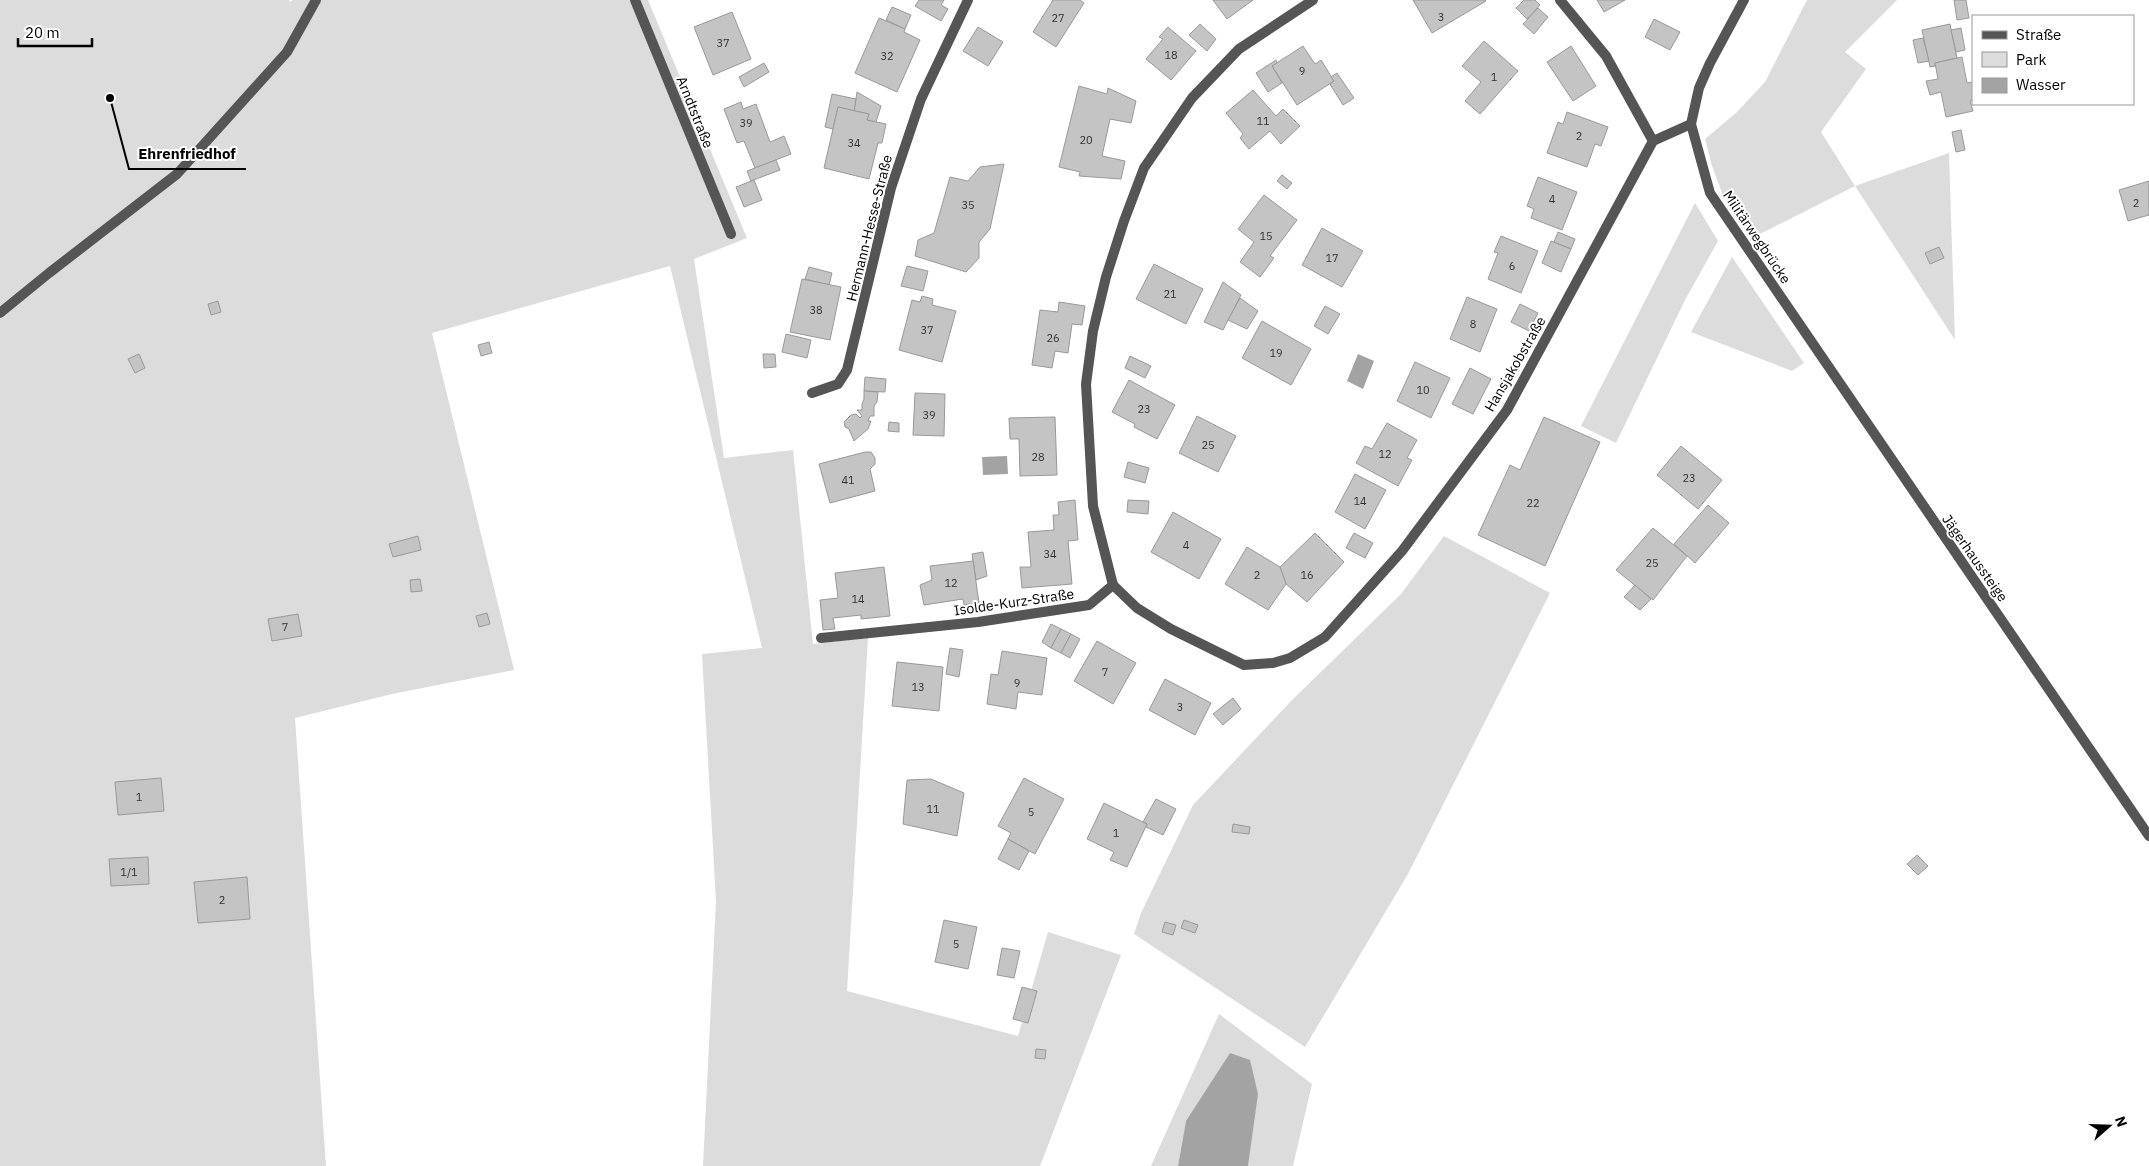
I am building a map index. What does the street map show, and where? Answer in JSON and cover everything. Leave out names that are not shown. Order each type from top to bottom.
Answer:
[{"type":"street","points":[[0,313],[177,174],[287,52],[316,0]]},
{"type":"street","name":"Arndtstraße","points":[[635,0],[731,234]]},
{"type":"street","name":"Hermann-Hesse-Straße","points":[[812,393],[838,384],[847,370],[891,188],[921,99],[968,0]]},
{"type":"street","points":[[1113,585],[1093,506],[1086,384],[1093,331],[1106,277],[1124,221],[1144,168],[1192,98],[1239,49],[1313,0]]},
{"type":"street","points":[[1560,0],[1606,56],[1653,141],[1691,124],[1698,88],[1744,0]]},
{"type":"street","name":"Militärwegbrücke","points":[[1691,124],[1710,193],[1780,296]]},
{"type":"street","name":"Hansjakobstraße","points":[[1113,585],[1137,608],[1154,619],[1244,665],[1273,663],[1290,658],[1325,637],[1402,551],[1507,410],[1653,141]]},
{"type":"street","name":"Jägerhaussteige","points":[[1780,296],[2149,836]]},
{"type":"street","name":"Isolde-Kurz-Straße","points":[[821,638],[978,622],[1089,605],[1113,585]]},
{"type":"green space","points":[[0,0],[289,0],[290,2],[293,0],[648,0],[747,238],[694,259],[724,458],[793,450],[813,644],[868,638],[847,991],[1018,1036],[1048,932],[1121,955],[1040,1166],[703,1166],[716,901],[702,654],[762,648],[670,266],[432,333],[514,670],[392,694],[295,718],[326,1166],[0,1166]]},
{"type":"green space","points":[[1807,0],[1897,0],[1845,52],[1866,69],[1821,132],[1855,186],[1754,237],[1722,193],[1705,139],[1736,113],[1765,82]]},
{"type":"green space","points":[[1949,153],[1955,340],[1855,186]]},
{"type":"green space","points":[[1695,203],[1718,241],[1685,300],[1616,443],[1581,426]]},
{"type":"green space","points":[[1732,257],[1804,363],[1792,371],[1691,332]]},
{"type":"green space","points":[[1444,536],[1550,593],[1408,874],[1305,1047],[1134,934],[1141,913],[1193,805],[1292,700],[1401,594]]},
{"type":"green space","points":[[1219,1014],[1312,1084],[1293,1166],[1248,1166],[1250,1144],[1186,1121],[1178,1166],[1151,1166]]},
{"type":"water","points":[[1358,354],[1374,361],[1363,389],[1347,381]]},
{"type":"water","points":[[1007,456],[1008,474],[983,475],[982,457]]},
{"type":"water","points":[[1230,1053],[1250,1060],[1258,1094],[1248,1166],[1178,1166],[1186,1121]]},
{"type":"building","points":[[919,0],[944,0],[941,5],[948,9],[941,21],[915,6]]},
{"type":"building","points":[[1053,0],[1080,0],[1084,3],[1056,47],[1033,32]]},
{"type":"building","points":[[1213,0],[1253,0],[1227,19]]},
{"type":"building","points":[[1413,0],[1485,0],[1486,1],[1432,33]]},
{"type":"building","points":[[1524,0],[1535,0],[1540,5],[1527,19],[1516,8]]},
{"type":"building","points":[[1597,0],[1625,0],[1604,12]]},
{"type":"building","points":[[1954,0],[1966,0],[1969,18],[1957,20]]},
{"type":"building","points":[[892,7],[911,15],[905,29],[886,20]]},
{"type":"building","points":[[1538,8],[1548,17],[1534,34],[1523,24]]},
{"type":"building","points":[[732,12],[751,59],[713,75],[694,27]]},
{"type":"building","points":[[879,18],[905,29],[904,32],[920,40],[897,92],[855,73]]},
{"type":"building","points":[[1654,19],[1680,32],[1670,50],[1645,37]]},
{"type":"building","points":[[1200,24],[1216,39],[1207,51],[1189,35]]},
{"type":"building","points":[[1950,24],[1957,58],[1935,63],[1935,66],[1930,67],[1922,30]]},
{"type":"building","points":[[978,27],[1003,42],[988,66],[963,51]]},
{"type":"building","points":[[1168,27],[1196,51],[1171,80],[1146,59],[1163,39],[1159,37]]},
{"type":"building","points":[[1961,28],[1965,50],[1956,52],[1951,30]]},
{"type":"building","points":[[1923,38],[1929,61],[1918,63],[1913,40]]},
{"type":"building","points":[[1484,41],[1518,71],[1480,114],[1465,101],[1481,82],[1462,66]]},
{"type":"building","points":[[1303,46],[1315,64],[1321,60],[1334,81],[1297,105],[1272,66]]},
{"type":"building","points":[[1571,46],[1596,86],[1573,101],[1547,62]]},
{"type":"building","points":[[1962,57],[1967,83],[1972,82],[1972,100],[1970,101],[1973,111],[1946,117],[1941,92],[1930,95],[1926,81],[1938,79],[1935,63]]},
{"type":"building","points":[[1276,60],[1277,63],[1272,66],[1282,83],[1268,92],[1256,73]]},
{"type":"building","points":[[764,63],[769,72],[744,87],[739,77]]},
{"type":"building","points":[[1337,73],[1354,98],[1343,105],[1330,84],[1334,81],[1331,77]]},
{"type":"building","points":[[1079,86],[1107,94],[1108,88],[1136,101],[1131,123],[1110,119],[1102,156],[1125,161],[1121,179],[1079,176],[1080,172],[1059,167]]},
{"type":"building","points":[[1253,90],[1276,116],[1283,109],[1300,126],[1281,144],[1270,131],[1249,149],[1240,138],[1243,134],[1226,113]]},
{"type":"building","points":[[857,92],[881,106],[876,122],[867,120],[869,114],[854,111]]},
{"type":"building","points":[[832,94],[856,99],[854,111],[838,107],[833,129],[825,127]]},
{"type":"building","points":[[741,102],[743,109],[756,104],[770,142],[784,136],[791,154],[755,168],[744,141],[737,143],[724,109]]},
{"type":"building","points":[[838,107],[869,114],[867,120],[886,124],[882,143],[878,143],[869,179],[824,168]]},
{"type":"building","points":[[1567,112],[1608,127],[1601,146],[1595,144],[1587,167],[1547,153],[1558,122],[1563,124]]},
{"type":"building","points":[[1961,130],[1965,150],[1956,152],[1952,132]]},
{"type":"building","points":[[776,160],[780,170],[751,181],[747,171]]},
{"type":"building","points":[[1004,164],[990,229],[979,242],[979,258],[966,272],[915,256],[918,240],[934,233],[950,177],[968,181],[980,167]]},
{"type":"building","points":[[1282,175],[1292,183],[1287,189],[1277,181]]},
{"type":"building","points":[[1538,177],[1577,192],[1562,230],[1531,218],[1534,209],[1527,206]]},
{"type":"building","points":[[754,180],[762,200],[744,207],[736,187]]},
{"type":"building","points":[[2149,181],[2149,215],[2128,221],[2119,190]]},
{"type":"building","points":[[1264,195],[1297,220],[1270,256],[1274,258],[1260,277],[1240,262],[1254,242],[1238,229]]},
{"type":"building","points":[[1322,228],[1363,251],[1342,287],[1302,265]]},
{"type":"building","points":[[1558,232],[1575,239],[1571,249],[1554,242]]},
{"type":"building","points":[[1501,236],[1538,251],[1521,293],[1488,279],[1498,253],[1494,252]]},
{"type":"building","points":[[1551,241],[1571,249],[1561,272],[1542,263]]},
{"type":"building","points":[[1939,247],[1944,258],[1930,264],[1925,253]]},
{"type":"building","points":[[1154,264],[1203,289],[1186,324],[1136,299]]},
{"type":"building","points":[[907,266],[928,271],[923,291],[901,286]]},
{"type":"building","points":[[809,267],[832,273],[829,285],[805,279]]},
{"type":"building","points":[[802,279],[841,287],[830,340],[790,332]]},
{"type":"building","points":[[1223,282],[1241,295],[1223,330],[1204,322]]},
{"type":"building","points":[[922,296],[933,299],[932,305],[956,311],[942,362],[899,350],[912,300],[920,302]]},
{"type":"building","points":[[1467,297],[1497,309],[1480,352],[1450,339]]},
{"type":"building","points":[[1240,298],[1258,311],[1247,329],[1228,320]]},
{"type":"building","points":[[218,301],[221,312],[211,315],[208,304]]},
{"type":"building","points":[[1059,302],[1085,306],[1082,325],[1072,324],[1068,353],[1055,351],[1052,368],[1032,365],[1040,310],[1058,312]]},
{"type":"building","points":[[1520,304],[1538,313],[1529,331],[1511,322]]},
{"type":"building","points":[[1325,306],[1340,314],[1328,334],[1314,326]]},
{"type":"building","points":[[1262,321],[1311,349],[1291,385],[1242,358]]},
{"type":"building","points":[[786,334],[811,340],[807,358],[782,352]]},
{"type":"building","points":[[489,342],[492,353],[481,356],[478,345]]},
{"type":"building","points":[[139,354],[145,368],[135,373],[128,359]]},
{"type":"building","points":[[763,354],[775,354],[776,367],[764,368]]},
{"type":"building","points":[[1130,356],[1151,366],[1145,378],[1125,368]]},
{"type":"building","points":[[1415,362],[1450,378],[1431,418],[1397,401]]},
{"type":"building","points":[[1470,368],[1491,379],[1473,414],[1452,404]]},
{"type":"building","points":[[865,377],[886,379],[885,392],[864,391]]},
{"type":"building","points":[[1129,380],[1175,405],[1157,439],[1134,427],[1135,424],[1112,412]]},
{"type":"building","points":[[864,391],[878,392],[877,402],[874,406],[874,416],[870,416],[868,421],[871,421],[868,429],[854,441],[844,422],[851,415],[856,414],[860,418],[862,416],[857,410],[862,410]]},
{"type":"building","points":[[915,393],[945,394],[944,436],[913,435]]},
{"type":"building","points":[[1197,416],[1236,436],[1218,472],[1179,453]]},
{"type":"building","points":[[1055,417],[1057,475],[1020,476],[1019,439],[1010,439],[1009,418]]},
{"type":"building","points":[[1544,417],[1600,442],[1545,566],[1478,535],[1510,465],[1520,470]]},
{"type":"building","points":[[889,422],[899,423],[899,432],[888,431]]},
{"type":"building","points":[[1387,423],[1417,440],[1407,458],[1412,460],[1398,486],[1356,463],[1365,446],[1372,449]]},
{"type":"building","points":[[1681,446],[1722,480],[1698,509],[1657,475]]},
{"type":"building","points":[[871,452],[875,458],[875,464],[870,469],[875,491],[830,503],[819,464]]},
{"type":"building","points":[[1128,462],[1149,468],[1145,483],[1124,477]]},
{"type":"building","points":[[1355,474],[1386,490],[1365,529],[1335,512]]},
{"type":"building","points":[[1075,500],[1078,540],[1068,541],[1072,584],[1022,588],[1020,567],[1031,567],[1028,532],[1054,530],[1053,515],[1059,515],[1058,502]]},
{"type":"building","points":[[1128,500],[1149,501],[1148,514],[1127,512]]},
{"type":"building","points":[[1708,505],[1729,523],[1695,563],[1674,544]]},
{"type":"building","points":[[1173,512],[1221,539],[1199,579],[1151,552]]},
{"type":"building","points":[[1653,528],[1687,556],[1653,600],[1616,570]]},
{"type":"building","points":[[1315,533],[1344,562],[1307,602],[1286,584],[1280,567]]},
{"type":"building","points":[[1354,533],[1373,543],[1365,558],[1346,548]]},
{"type":"building","points":[[418,536],[421,550],[393,557],[389,544]]},
{"type":"building","points":[[1247,547],[1280,567],[1286,584],[1268,610],[1225,584]]},
{"type":"building","points":[[983,552],[987,576],[976,580],[972,554]]},
{"type":"building","points":[[973,561],[979,603],[964,605],[963,599],[924,605],[920,585],[932,580],[930,566]]},
{"type":"building","points":[[884,567],[890,616],[861,619],[861,615],[833,618],[835,629],[823,630],[820,600],[838,598],[835,573]]},
{"type":"building","points":[[420,579],[422,591],[411,592],[410,580]]},
{"type":"building","points":[[1635,585],[1651,599],[1640,610],[1624,597]]},
{"type":"building","points":[[487,613],[490,624],[479,627],[476,616]]},
{"type":"building","points":[[298,614],[302,636],[272,641],[268,619]]},
{"type":"building","points":[[1051,624],[1061,629],[1051,648],[1042,642]]},
{"type":"building","points":[[1061,629],[1071,634],[1061,653],[1051,648]]},
{"type":"building","points":[[1071,634],[1080,639],[1070,658],[1061,653]]},
{"type":"building","points":[[1097,641],[1136,663],[1113,704],[1074,681]]},
{"type":"building","points":[[950,648],[963,650],[959,677],[946,674]]},
{"type":"building","points":[[1002,651],[1047,658],[1042,695],[1018,692],[1016,709],[987,704],[991,674],[998,675]]},
{"type":"building","points":[[897,662],[943,667],[939,711],[892,706]]},
{"type":"building","points":[[1165,679],[1211,703],[1195,735],[1149,710]]},
{"type":"building","points":[[1233,698],[1241,709],[1223,725],[1213,714]]},
{"type":"building","points":[[161,778],[164,811],[118,815],[115,782]]},
{"type":"building","points":[[1024,778],[1064,799],[1035,854],[1008,839],[1011,833],[998,826]]},
{"type":"building","points":[[931,779],[964,793],[957,836],[903,824],[907,780]]},
{"type":"building","points":[[1156,799],[1176,809],[1163,835],[1146,827],[1147,824],[1143,822]]},
{"type":"building","points":[[1104,803],[1147,824],[1127,867],[1110,860],[1114,852],[1087,839]]},
{"type":"building","points":[[1233,824],[1250,827],[1249,834],[1232,832]]},
{"type":"building","points":[[1008,839],[1029,851],[1019,870],[998,859]]},
{"type":"building","points":[[1917,855],[1928,866],[1918,875],[1907,864]]},
{"type":"building","points":[[148,857],[149,884],[111,886],[109,859]]},
{"type":"building","points":[[247,877],[250,919],[198,923],[194,882]]},
{"type":"building","points":[[944,920],[977,927],[968,969],[935,962]]},
{"type":"building","points":[[1184,920],[1198,925],[1195,933],[1181,928]]},
{"type":"building","points":[[1165,922],[1176,925],[1173,935],[1162,932]]},
{"type":"building","points":[[1002,948],[1020,951],[1014,978],[997,975]]},
{"type":"building","points":[[1022,987],[1037,991],[1028,1023],[1013,1019]]},
{"type":"building","points":[[1036,1049],[1046,1050],[1045,1059],[1035,1058]]},
{"type":"place","name":"Ehrenfriedhof","points":[[110,98]]}]
